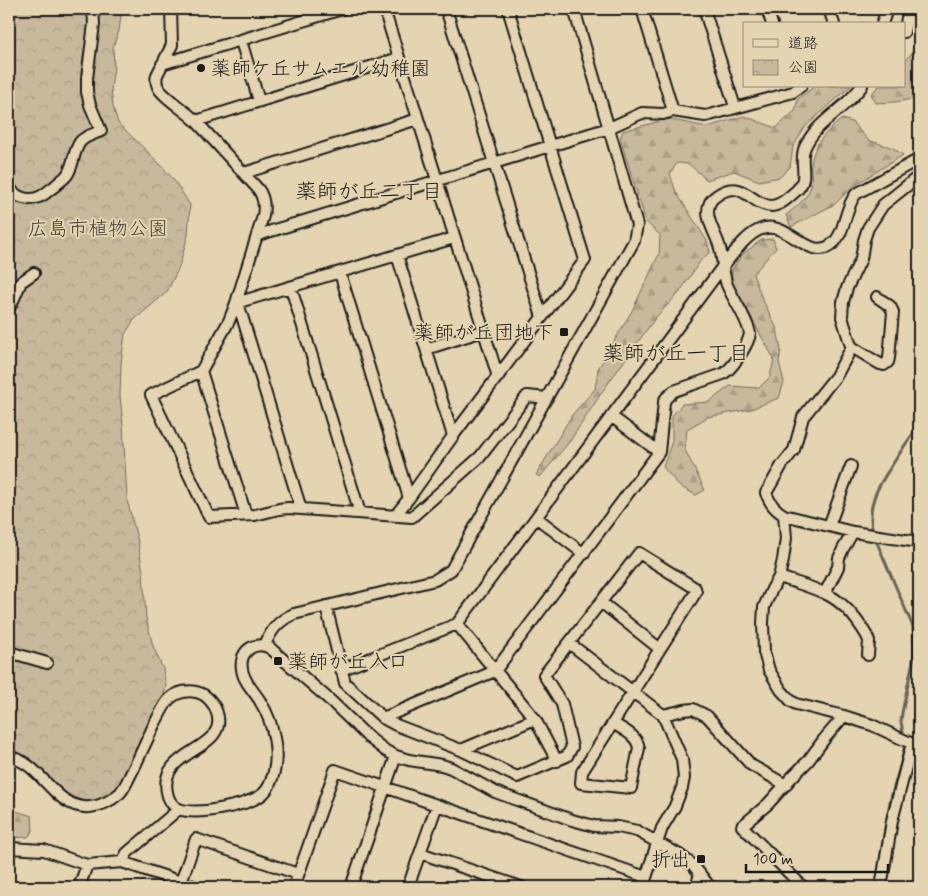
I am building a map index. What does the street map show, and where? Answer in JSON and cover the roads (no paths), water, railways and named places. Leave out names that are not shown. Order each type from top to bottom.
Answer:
[{"type":"street","points":[[9,186],[15,194],[26,198],[33,199],[43,195],[66,176],[76,150],[84,138],[101,131],[86,92],[94,24],[93,9]]},
{"type":"street","points":[[171,9],[172,45],[157,75],[158,88],[196,121],[258,189],[263,199],[264,210],[237,303],[229,322],[201,371],[151,395],[210,517],[255,515],[288,508],[412,517],[480,457],[527,396],[547,398]]},
{"type":"street","points":[[162,64],[342,9]]},
{"type":"street","points":[[384,9],[498,377]]},
{"type":"street","points":[[446,9],[542,317]]},
{"type":"street","points":[[395,516],[585,260],[508,9]]},
{"type":"street","points":[[265,645],[271,631],[280,621],[294,614],[435,580],[450,570],[634,241],[637,225],[574,9]]},
{"type":"street","points":[[642,9],[673,111]]},
{"type":"street","points":[[704,9],[735,107]]},
{"type":"street","points":[[767,9],[771,22]]},
{"type":"street","points":[[830,9],[833,22]]},
{"type":"street","points":[[883,22],[887,9]]},
{"type":"street","points":[[906,23],[909,9]]},
{"type":"street","points":[[241,41],[259,101]]},
{"type":"street","points":[[196,121],[399,58]]},
{"type":"street","points":[[258,235],[609,128],[642,113],[663,114],[673,111],[705,116],[795,88]]},
{"type":"street","points":[[383,718],[496,671],[659,452],[666,398],[674,391],[727,372],[748,342],[750,338],[749,329],[727,284],[720,248],[709,217],[708,208],[715,196],[724,191],[734,189],[743,191],[761,202],[772,206],[780,203],[800,188],[803,183],[804,174],[804,149],[808,141],[819,126],[860,88]]},
{"type":"street","points":[[244,173],[418,119]]},
{"type":"street","points":[[342,670],[457,624],[723,266],[752,234],[763,229],[773,228],[781,230],[814,248],[828,247],[837,238],[850,202],[856,194],[919,159]]},
{"type":"street","points":[[878,298],[890,306],[894,312],[890,358],[884,365],[852,347],[842,317],[843,302],[847,288],[861,259],[868,228],[883,204],[919,176]]},
{"type":"street","points":[[237,303],[454,238]]},
{"type":"street","points":[[397,255],[453,436]]},
{"type":"street","points":[[9,308],[20,282],[34,272]]},
{"type":"street","points":[[340,273],[409,498]]},
{"type":"street","points":[[291,288],[360,513]]},
{"type":"street","points":[[237,303],[301,509]]},
{"type":"street","points":[[426,349],[483,331]]},
{"type":"street","points":[[852,347],[836,376],[803,417],[794,450],[782,465],[766,493],[770,504],[784,515],[853,532],[919,542]]},
{"type":"street","points":[[201,371],[246,515]]},
{"type":"street","points":[[611,416],[659,452]]},
{"type":"street","points":[[830,526],[851,466]]},
{"type":"street","points":[[784,515],[786,546],[779,577],[764,607],[764,652],[767,664],[781,690],[796,704],[872,725],[910,743],[892,821],[881,887]]},
{"type":"street","points":[[537,518],[584,554]]},
{"type":"street","points":[[825,593],[838,566],[843,549],[853,532]]},
{"type":"street","points":[[326,606],[345,683],[383,718],[396,725],[461,750],[517,777],[567,756],[572,747],[562,704],[544,675],[639,554],[695,588],[696,592],[660,650],[633,691],[582,772],[581,783],[631,788],[638,742],[613,723]]},
{"type":"street","points":[[779,577],[825,593],[835,599],[850,613],[869,641],[868,655]]},
{"type":"street","points":[[601,602],[660,650]]},
{"type":"street","points":[[457,624],[535,719],[557,761]]},
{"type":"street","points":[[294,887],[335,770],[437,805],[644,882],[662,828],[675,806],[684,778],[682,759],[663,715],[569,643]]},
{"type":"street","points":[[9,757],[24,762],[64,800],[77,806],[89,808],[100,806],[120,792],[128,780],[167,701],[175,695],[186,691],[197,692],[206,696],[214,705],[218,717],[217,728],[212,737],[204,744],[181,758],[171,767],[167,777],[166,789],[171,803],[179,809],[205,811],[227,808],[253,800],[262,795],[271,782],[275,764],[273,733],[268,716],[244,677],[241,664],[247,650],[258,645],[265,645],[386,751],[409,760],[451,768],[495,792],[572,820],[594,826],[618,827],[637,831],[678,854],[693,865],[710,887]]},
{"type":"street","points":[[9,652],[47,664]]},
{"type":"street","points":[[663,715],[693,709],[707,716],[751,765],[786,785]]},
{"type":"street","points":[[803,887],[742,826],[768,804],[786,785],[844,716]]},
{"type":"street","points":[[461,750],[535,719]]},
{"type":"street","points":[[351,887],[396,756]]},
{"type":"street","points":[[408,887],[437,805]]},
{"type":"street","points":[[122,862],[127,853],[179,809]]},
{"type":"street","points":[[181,882],[196,839],[298,874]]},
{"type":"street","points":[[9,848],[44,850],[86,865],[122,862],[196,887]]},
{"type":"street","points":[[420,853],[521,887]]},
{"type":"street","points":[[79,887],[86,865]]},
{"type":"street","points":[[696,887],[700,874]]},
{"type":"waterway","points":[[873,532],[871,511],[876,493],[904,446],[919,427]]},
{"type":"waterway","points":[[875,538],[913,627],[914,656],[901,722],[904,737]]},
{"type":"waterway","points":[[876,887],[887,817],[905,744]]},
{"type":"place","name":"薬師ケ丘サムエル幼稚園","points":[[201,68]]},
{"type":"place","name":"薬師が丘団地下","points":[[564,332]]},
{"type":"place","name":"薬師が丘入口","points":[[278,661]]},
{"type":"place","name":"折出","points":[[701,859]]},
{"type":"district","name":"薬師が丘二丁目","points":[[369,191]]},
{"type":"district","name":"薬師が丘一丁目","points":[[676,353]]},
{"type":"park label","name":"広島市植物公園","points":[[98,228]]}]
